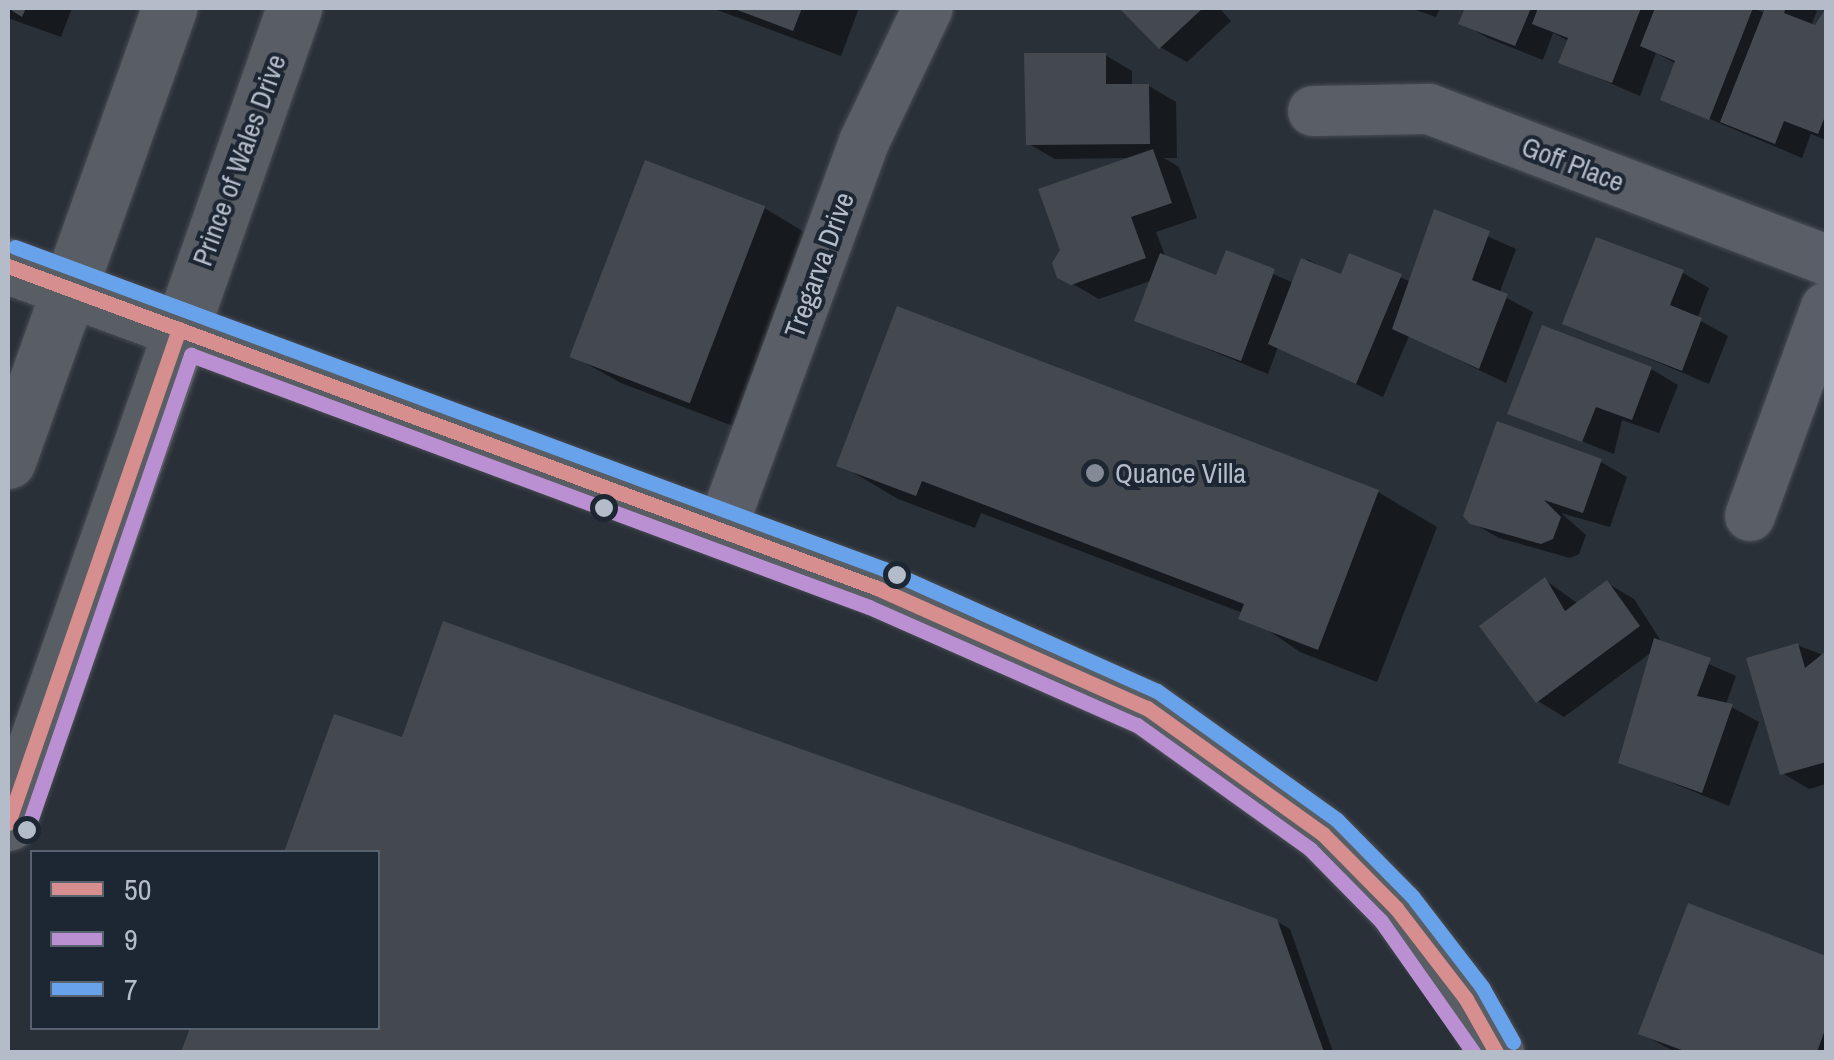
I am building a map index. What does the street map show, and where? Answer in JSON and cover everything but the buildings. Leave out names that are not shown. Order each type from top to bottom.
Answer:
[{"type":"street","points":[[8,461],[169,8]]},
{"type":"street","name":"Prince of Wales Drive","points":[[8,823],[294,8]]},
{"type":"street","name":"Tregarva Drive","points":[[722,528],[864,142],[928,8]]},
{"type":"street","name":"Goff Place","points":[[1313,111],[1428,110],[1826,260]]},
{"type":"street","points":[[8,266],[722,528],[1041,656],[1147,708],[1236,766],[1323,834],[1396,908],[1466,999],[1496,1052]]},
{"type":"street","points":[[1750,516],[1826,307]]},
{"type":"transit line","name":"7","points":[[15,247],[884,569],[1157,691],[1337,820],[1412,896],[1482,987],[1513,1042]]},
{"type":"transit line","name":"50","points":[[8,266],[877,588],[1147,708],[1323,834],[1396,908],[1466,999],[1496,1052]]},
{"type":"transit line","name":"50","points":[[8,823],[179,329]]},
{"type":"transit line","name":"9","points":[[27,830],[191,355],[869,607],[1137,725],[1310,849],[1381,921],[1473,1052]]},
{"type":"place","name":"Quance Villa","points":[[1095,473]]}]
